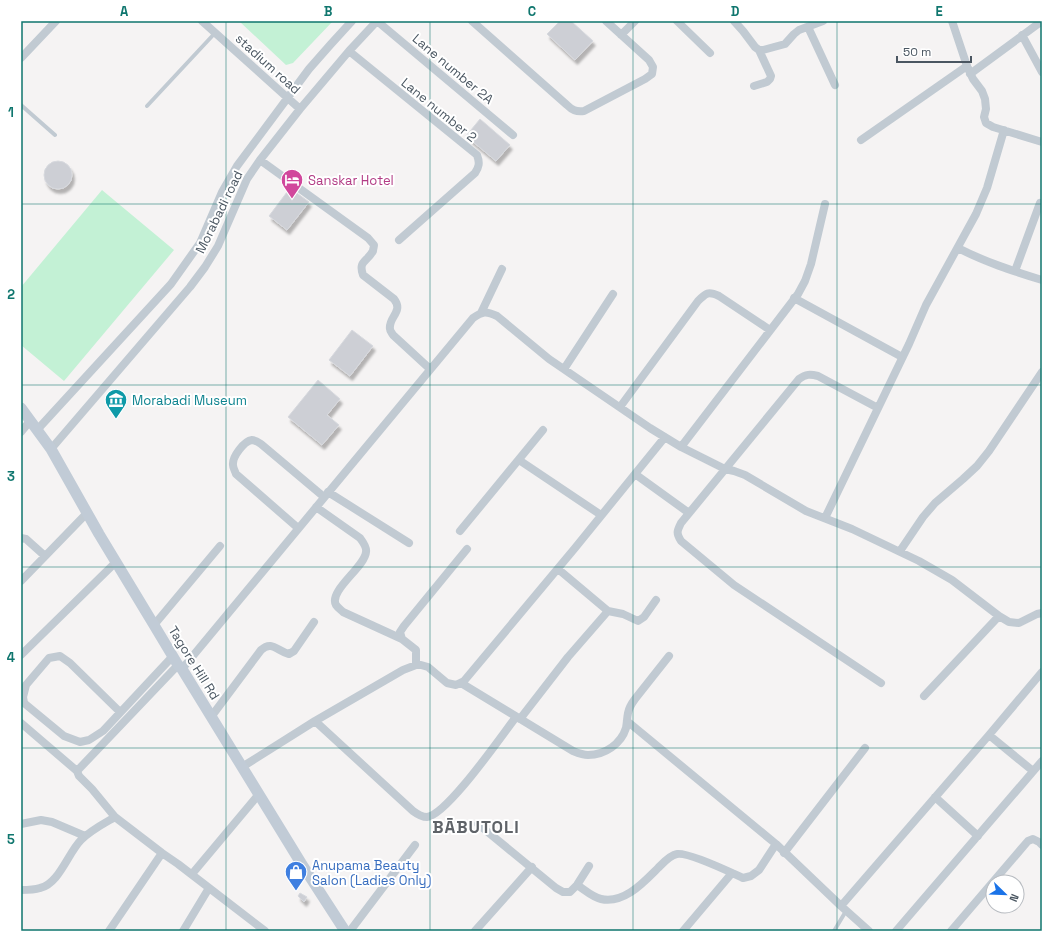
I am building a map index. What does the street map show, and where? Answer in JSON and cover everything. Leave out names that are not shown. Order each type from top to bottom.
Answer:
[{"type":"main road","name":"Tagore Hill Rd","points":[[21,408],[51,449],[87,513],[177,664],[345,931]]},
{"type":"street","points":[[21,58],[56,21]]},
{"type":"street","name":"stadium road","points":[[202,21],[300,109]]},
{"type":"street","name":"Morabadi road","points":[[37,430],[174,280],[200,243],[222,192],[236,166],[309,69],[352,21]]},
{"type":"street","name":"Morabadi road","points":[[51,449],[190,287],[218,246],[247,179],[260,160],[300,109],[377,21]]},
{"type":"street","name":"Lane number 2A","points":[[377,21],[513,135]]},
{"type":"street","points":[[472,21],[567,106],[578,112],[584,111],[652,74],[653,67],[649,60],[606,21]]},
{"type":"street","points":[[621,35],[636,21]]},
{"type":"street","points":[[677,21],[710,52]]},
{"type":"street","points":[[734,21],[755,48],[759,50],[771,76],[767,82],[754,86]]},
{"type":"street","points":[[759,50],[785,44],[799,30],[823,21]]},
{"type":"street","points":[[952,21],[968,70],[982,91],[985,99],[986,109],[984,117],[986,123],[993,127],[1042,142]]},
{"type":"street","points":[[861,140],[1042,21]]},
{"type":"street","points":[[808,27],[834,85]]},
{"type":"street","points":[[1022,35],[1042,72]]},
{"type":"street","name":"Lane number 2","points":[[349,52],[477,155],[480,161],[479,167],[475,173],[398,240]]},
{"type":"street","points":[[825,518],[926,305],[976,214],[987,188],[1004,130]]},
{"type":"street","points":[[260,160],[371,241],[374,245],[373,251],[362,263],[361,269],[363,275],[397,303],[398,309],[391,323],[390,329],[393,335],[430,369]]},
{"type":"street","points":[[1015,272],[1040,203]]},
{"type":"street","points":[[681,447],[794,298],[805,281],[811,264],[825,204]]},
{"type":"street","points":[[958,248],[984,261],[1042,280]]},
{"type":"street","points":[[481,313],[502,269]]},
{"type":"street","points":[[620,407],[698,301],[705,294],[712,293],[719,296],[770,330]]},
{"type":"street","points":[[564,369],[613,294]]},
{"type":"street","points":[[794,298],[902,357]]},
{"type":"street","points":[[77,771],[177,664],[298,528],[473,318],[481,313],[489,312],[497,316],[549,359],[681,447],[725,469],[734,470],[745,474],[806,511],[852,529],[900,551],[952,580],[1009,622],[1019,623],[1042,613]]},
{"type":"street","points":[[900,551],[923,517],[935,503],[977,466],[989,451],[1042,372]]},
{"type":"street","points":[[878,408],[818,376],[810,374],[804,375],[799,379],[681,522],[678,530],[678,536],[681,541],[734,585],[881,683]]},
{"type":"street","points":[[21,432],[30,421]]},
{"type":"street","points":[[460,531],[543,430]]},
{"type":"street","points":[[242,767],[315,721],[403,670],[421,664],[428,667],[447,683],[456,685],[464,681],[558,569],[664,437]]},
{"type":"street","points":[[298,528],[236,474],[232,467],[233,461],[246,442],[250,440],[261,444],[326,494],[409,543]]},
{"type":"street","points":[[519,460],[601,515]]},
{"type":"street","points":[[635,474],[689,513]]},
{"type":"street","points":[[316,507],[360,538],[367,551],[364,559],[339,590],[335,599],[336,605],[343,612],[402,639],[416,650],[416,665]]},
{"type":"street","points":[[21,581],[87,513]]},
{"type":"street","points":[[21,538],[26,540],[45,556]]},
{"type":"street","points":[[154,625],[220,546]]},
{"type":"street","points":[[402,639],[400,632],[404,626],[467,549]]},
{"type":"street","points":[[21,655],[116,562]]},
{"type":"street","points":[[558,569],[608,611],[623,614],[634,620],[638,621],[644,617],[656,600]]},
{"type":"street","points":[[315,721],[413,811],[420,816],[427,817],[434,814],[452,799],[568,657],[608,611]]},
{"type":"street","points":[[924,696],[999,616]]},
{"type":"street","points":[[211,717],[265,646],[270,645],[284,653],[289,654],[294,651],[314,622]]},
{"type":"street","points":[[120,712],[70,663],[60,656],[49,658],[26,685],[23,697],[24,703],[64,736],[80,742],[89,740],[103,731],[120,712],[177,664]]},
{"type":"street","points":[[461,683],[573,752],[586,756],[600,754],[620,740],[626,729],[628,712],[635,699],[669,656]]},
{"type":"street","points":[[843,908],[935,797],[1042,672]]},
{"type":"street","points":[[627,720],[776,844],[869,931]]},
{"type":"street","points":[[21,723],[77,771],[79,776],[115,817],[192,874],[265,931]]},
{"type":"street","points":[[989,735],[1033,771]]},
{"type":"street","points":[[784,853],[865,748]]},
{"type":"street","points":[[896,931],[1042,761]]},
{"type":"street","points":[[192,874],[259,794]]},
{"type":"street","points":[[935,797],[978,836]]},
{"type":"street","points":[[21,890],[41,888],[50,884],[80,841],[85,836],[115,817]]},
{"type":"street","points":[[21,824],[41,820],[52,822],[85,836]]},
{"type":"street","points":[[478,824],[556,888],[563,892],[570,892],[577,885],[589,866]]},
{"type":"street","points":[[951,931],[1028,841],[1033,839],[1040,842],[1042,845]]},
{"type":"street","points":[[350,931],[415,844]]},
{"type":"street","points":[[577,885],[597,898],[615,900],[640,886],[667,859],[676,854],[687,854],[743,878],[752,876],[758,870],[776,844]]},
{"type":"street","points":[[109,931],[162,853]]},
{"type":"street","points":[[475,931],[532,867]]},
{"type":"street","points":[[683,931],[732,873]]},
{"type":"street","points":[[183,931],[209,888]]},
{"type":"lane","points":[[147,106],[214,33]]},
{"type":"lane","points":[[21,105],[54,135]]},
{"type":"lane","points":[[834,931],[843,908]]},
{"type":"green space","points":[[239,21],[333,21],[293,63],[286,65]]},
{"type":"green space","points":[[102,190],[174,250],[64,381],[21,345],[21,287]]},
{"type":"building","points":[[560,21],[571,21],[593,41],[575,60],[547,34]]},
{"type":"building","points":[[480,119],[510,145],[496,161],[466,136]]},
{"type":"building","points":[[58,161],[64,162],[68,165],[71,169],[71,181],[68,185],[64,188],[58,189],[52,188],[48,185],[45,181],[44,175],[45,169],[48,165],[52,162]]},
{"type":"building","points":[[290,188],[309,202],[287,230],[269,216]]},
{"type":"building","points":[[352,330],[373,346],[350,376],[329,360]]},
{"type":"building","points":[[318,380],[340,399],[327,415],[339,425],[322,445],[288,417]]},
{"type":"building","points":[[300,893],[307,897],[304,902],[298,896]]},
{"type":"place","name":"Sanskar Hotel","points":[[292,200]]},
{"type":"place","name":"Morabadi Museum","points":[[116,420]]},
{"type":"place","name":"Anupama Beauty Salon (Ladies Only)","points":[[296,892]]},
{"type":"district","name":"BĀBUTOLI","points":[[476,827]]}]
